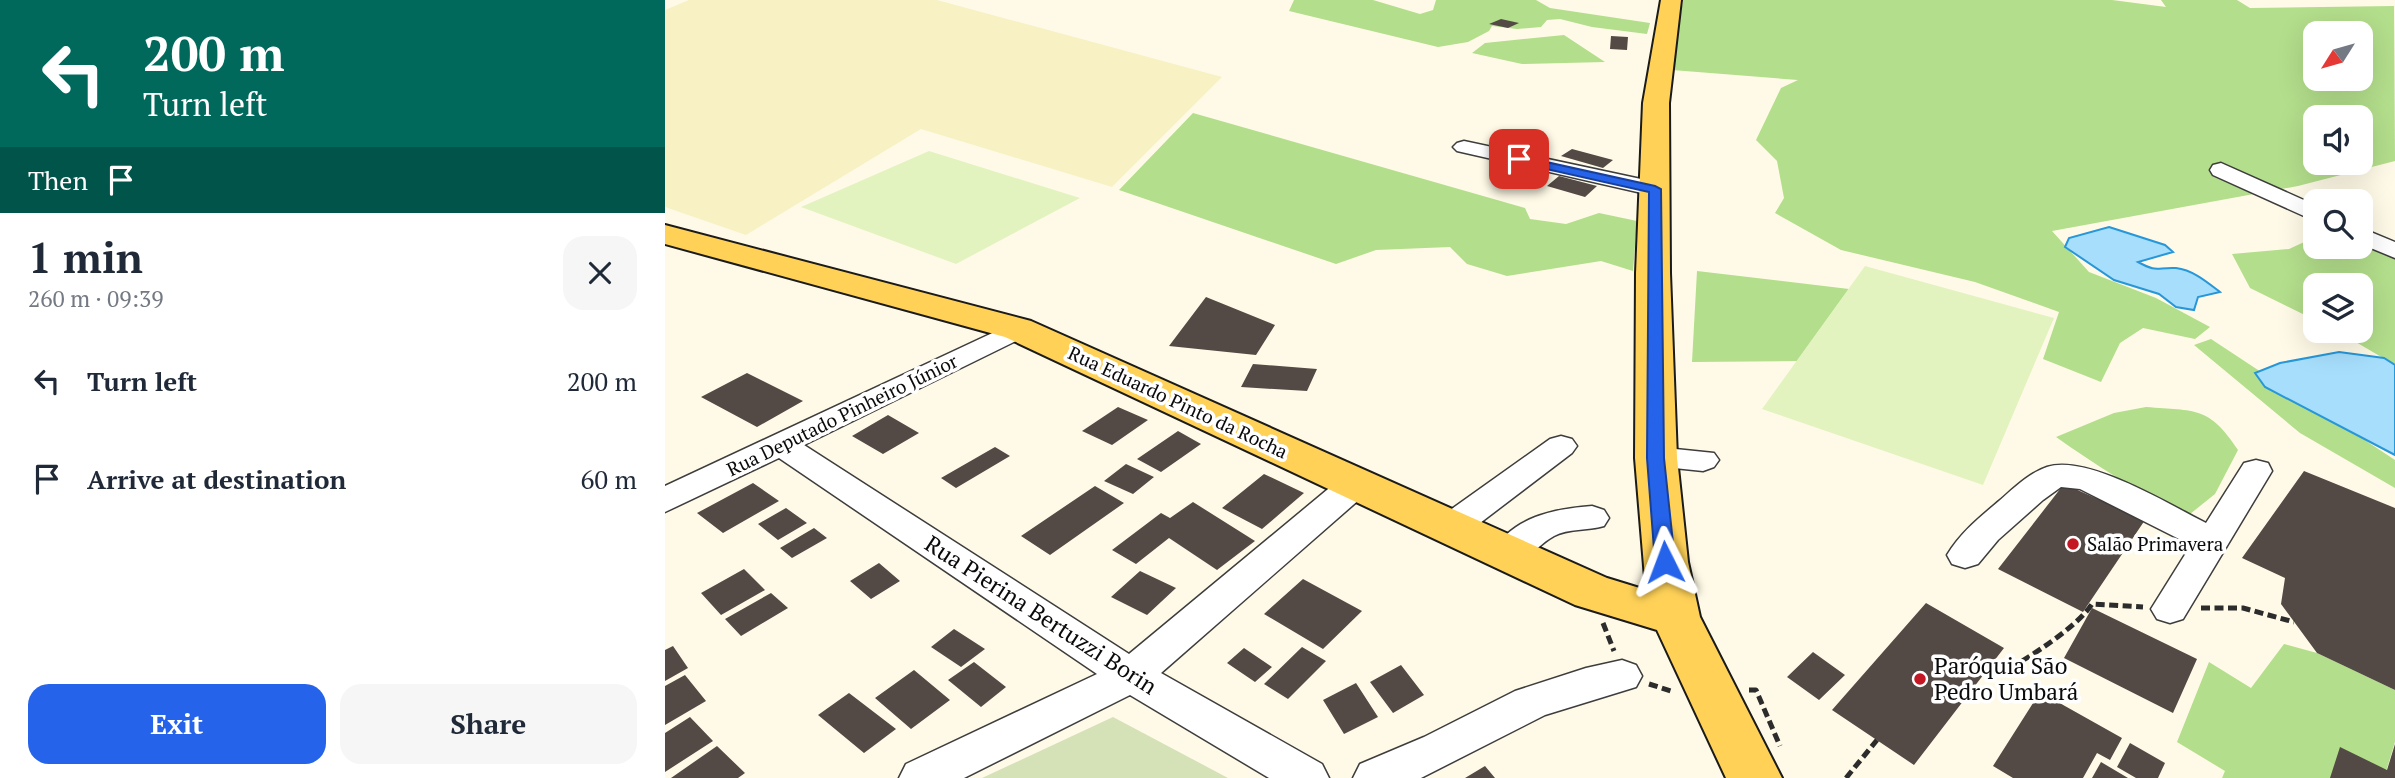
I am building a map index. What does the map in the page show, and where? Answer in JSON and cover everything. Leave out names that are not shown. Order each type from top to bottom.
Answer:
[{"type":"main road","points":[[1671,0],[1657,103],[1655,189],[1655,458],[1665,562],[1675,617],[1754,778]]},
{"type":"main road","name":"Rua Eduardo Pinto da Rocha","points":[[665,234],[1018,329],[1592,592],[1675,617]]},
{"type":"street","points":[[1464,147],[1655,189]]},
{"type":"street","points":[[2221,170],[2303,208]]},
{"type":"street","points":[[2373,241],[2395,251]]},
{"type":"street","name":"Rua Deputado Pinheiro Júnior","points":[[665,500],[1018,329]]},
{"type":"street","name":"Rua Pierina Bertuzzi Borin","points":[[781,444],[1131,676],[1307,778]]},
{"type":"street","points":[[1451,527],[1561,446]]},
{"type":"street","points":[[1655,458],[1703,460]]},
{"type":"street","points":[[2170,609],[2256,471]]},
{"type":"street","points":[[1965,555],[1986,531],[2055,475],[2086,478],[2212,541]]},
{"type":"street","points":[[921,778],[1131,676],[1357,483]]},
{"type":"street","points":[[1509,554],[1539,527],[1555,521],[1592,518]]},
{"type":"street","points":[[1375,778],[1439,750],[1530,703],[1586,684],[1622,676]]},
{"type":"path","points":[[1592,592],[1622,676],[1688,697]]},
{"type":"path","points":[[1846,778],[1877,740]]},
{"type":"shaded area","points":[[689,0],[937,0],[1222,77],[1112,187],[921,129],[746,235],[665,207],[665,10]]},
{"type":"green space","points":[[1294,0],[1373,0],[1420,14],[1433,10],[1436,0],[1536,0],[1550,8],[1650,23],[1647,34],[1592,27],[1560,19],[1547,20],[1541,27],[1517,29],[1492,26],[1489,31],[1468,42],[1438,47],[1289,11]]},
{"type":"green space","points":[[1683,0],[2112,0],[2166,7],[2161,0],[2237,0],[2250,8],[2394,6],[2395,161],[2373,167],[2373,105],[2303,105],[2303,175],[2341,175],[2298,186],[2052,231],[2089,272],[2156,298],[2210,327],[2195,339],[2143,328],[2120,343],[2101,382],[2043,359],[2059,312],[1975,282],[1841,250],[1775,213],[1784,198],[1777,161],[1756,140],[1781,88],[1798,80],[1672,70]]},
{"type":"green space","points":[[1564,35],[1605,62],[1522,64],[1472,53],[1485,43]]},
{"type":"green space","points":[[1193,113],[1525,208],[1530,219],[1566,224],[1599,213],[1637,221],[1633,271],[1601,261],[1507,276],[1467,264],[1450,247],[1376,250],[1336,264],[1119,190]]},
{"type":"green space","points":[[929,151],[1080,198],[956,264],[801,207]]},
{"type":"green space","points":[[2373,240],[2395,248],[2395,365],[2357,343],[2373,343],[2373,273],[2303,273],[2303,314],[2250,288],[2232,254],[2289,249],[2303,243],[2303,259],[2373,259]]},
{"type":"green space","points":[[1865,266],[2054,318],[1983,485],[1762,409]]},
{"type":"green space","points":[[1697,271],[1849,289],[1797,361],[1692,362]]},
{"type":"green space","points":[[2211,339],[2395,460],[2395,488],[2300,433],[2194,345]]},
{"type":"green space","points":[[2146,407],[2189,411],[2209,418],[2238,450],[2215,494],[2190,514],[2137,489],[2056,437],[2114,413]]},
{"type":"green space","points":[[2284,644],[2317,653],[2395,690],[2395,742],[2384,778],[2222,778],[2225,771],[2177,742],[2209,662],[2251,688]]},
{"type":"green space","points":[[1113,717],[1228,778],[982,778]]},
{"type":"water","points":[[2109,227],[2165,245],[2173,252],[2138,262],[2154,268],[2188,271],[2220,292],[2198,297],[2194,310],[2176,307],[2159,294],[2114,280],[2065,247],[2069,238]]},
{"type":"water","points":[[2339,352],[2384,358],[2395,365],[2395,455],[2265,387],[2255,373],[2280,363]]},
{"type":"building","points":[[1501,19],[1519,23],[1508,28],[1489,24]]},
{"type":"building","points":[[1611,36],[1628,37],[1627,50],[1610,49]]},
{"type":"building","points":[[1572,149],[1613,160],[1603,168],[1561,156]]},
{"type":"building","points":[[1559,176],[1597,186],[1585,197],[1547,186]]},
{"type":"building","points":[[1206,297],[1275,325],[1256,355],[1169,346]]},
{"type":"building","points":[[1253,364],[1317,369],[1307,391],[1241,387]]},
{"type":"building","points":[[747,373],[803,401],[757,427],[701,397]]},
{"type":"building","points":[[1118,407],[1148,420],[1112,445],[1082,431]]},
{"type":"building","points":[[888,415],[919,433],[883,454],[852,436]]},
{"type":"building","points":[[1178,431],[1201,444],[1161,472],[1137,459]]},
{"type":"building","points":[[995,447],[1010,456],[956,488],[941,478]]},
{"type":"building","points":[[1126,464],[1154,477],[1133,494],[1104,481]]},
{"type":"building","points":[[2304,471],[2395,508],[2395,690],[2317,653],[2281,604],[2285,578],[2242,558]]},
{"type":"building","points":[[1264,474],[1304,493],[1262,529],[1222,508]]},
{"type":"building","points":[[753,483],[779,501],[723,533],[697,513]]},
{"type":"building","name":"Salão Primavera","points":[[2064,484],[2145,520],[2083,612],[1998,569]]},
{"type":"building","points":[[1095,486],[1124,503],[1050,555],[1021,536]]},
{"type":"building","points":[[1193,502],[1255,541],[1217,570],[1169,538],[1136,564],[1112,550],[1161,513],[1170,518]]},
{"type":"building","points":[[786,508],[807,523],[778,540],[758,524]]},
{"type":"building","points":[[814,528],[827,538],[792,558],[780,548]]},
{"type":"building","points":[[879,563],[900,581],[871,599],[850,581]]},
{"type":"building","points":[[744,569],[765,590],[721,615],[701,593]]},
{"type":"building","points":[[1140,571],[1176,588],[1147,615],[1111,597]]},
{"type":"building","points":[[1303,579],[1362,611],[1323,649],[1264,614]]},
{"type":"building","points":[[771,593],[788,608],[741,636],[725,619]]},
{"type":"building","name":"Paróquia São Pedro Umbará","points":[[1926,603],[2004,648],[1914,765],[1832,710]]},
{"type":"building","points":[[2092,608],[2197,659],[2173,713],[2064,658]]},
{"type":"building","points":[[954,629],[985,649],[961,667],[931,647]]},
{"type":"building","points":[[673,646],[688,668],[665,681],[665,650]]},
{"type":"building","points":[[1302,647],[1326,661],[1288,699],[1264,684]]},
{"type":"building","points":[[1244,648],[1272,667],[1255,682],[1227,663]]},
{"type":"building","points":[[1813,652],[1845,675],[1819,700],[1787,677]]},
{"type":"building","points":[[974,662],[1006,687],[981,707],[948,680]]},
{"type":"building","points":[[1401,665],[1424,695],[1393,713],[1370,682]]},
{"type":"building","points":[[914,670],[950,700],[911,729],[875,698]]},
{"type":"building","points":[[685,675],[706,701],[665,725],[665,686]]},
{"type":"building","points":[[1356,683],[1378,717],[1344,734],[1323,700]]},
{"type":"building","points":[[2040,692],[2122,738],[2110,760],[2097,753],[2083,778],[2013,778],[1993,766]]},
{"type":"building","points":[[849,693],[896,729],[864,753],[818,715]]},
{"type":"building","points":[[690,717],[713,741],[665,772],[665,733]]},
{"type":"building","points":[[2130,743],[2165,763],[2158,778],[2136,778],[2117,767]]},
{"type":"building","points":[[2395,744],[2395,778],[2330,778],[2340,747],[2387,770]]},
{"type":"building","points":[[717,746],[745,773],[738,778],[671,778]]},
{"type":"building","points":[[2101,762],[2128,778],[2092,778]]},
{"type":"building","points":[[1485,766],[1495,778],[1465,778]]},
{"type":"place","name":"Salão Primavera","points":[[2073,544]]},
{"type":"place","name":"Paróquia São Pedro Umbará","points":[[1920,679]]},
{"type":"route","points":[[1519,159],[1655,189],[1655,458],[1662,506],[1665,562]]}]
